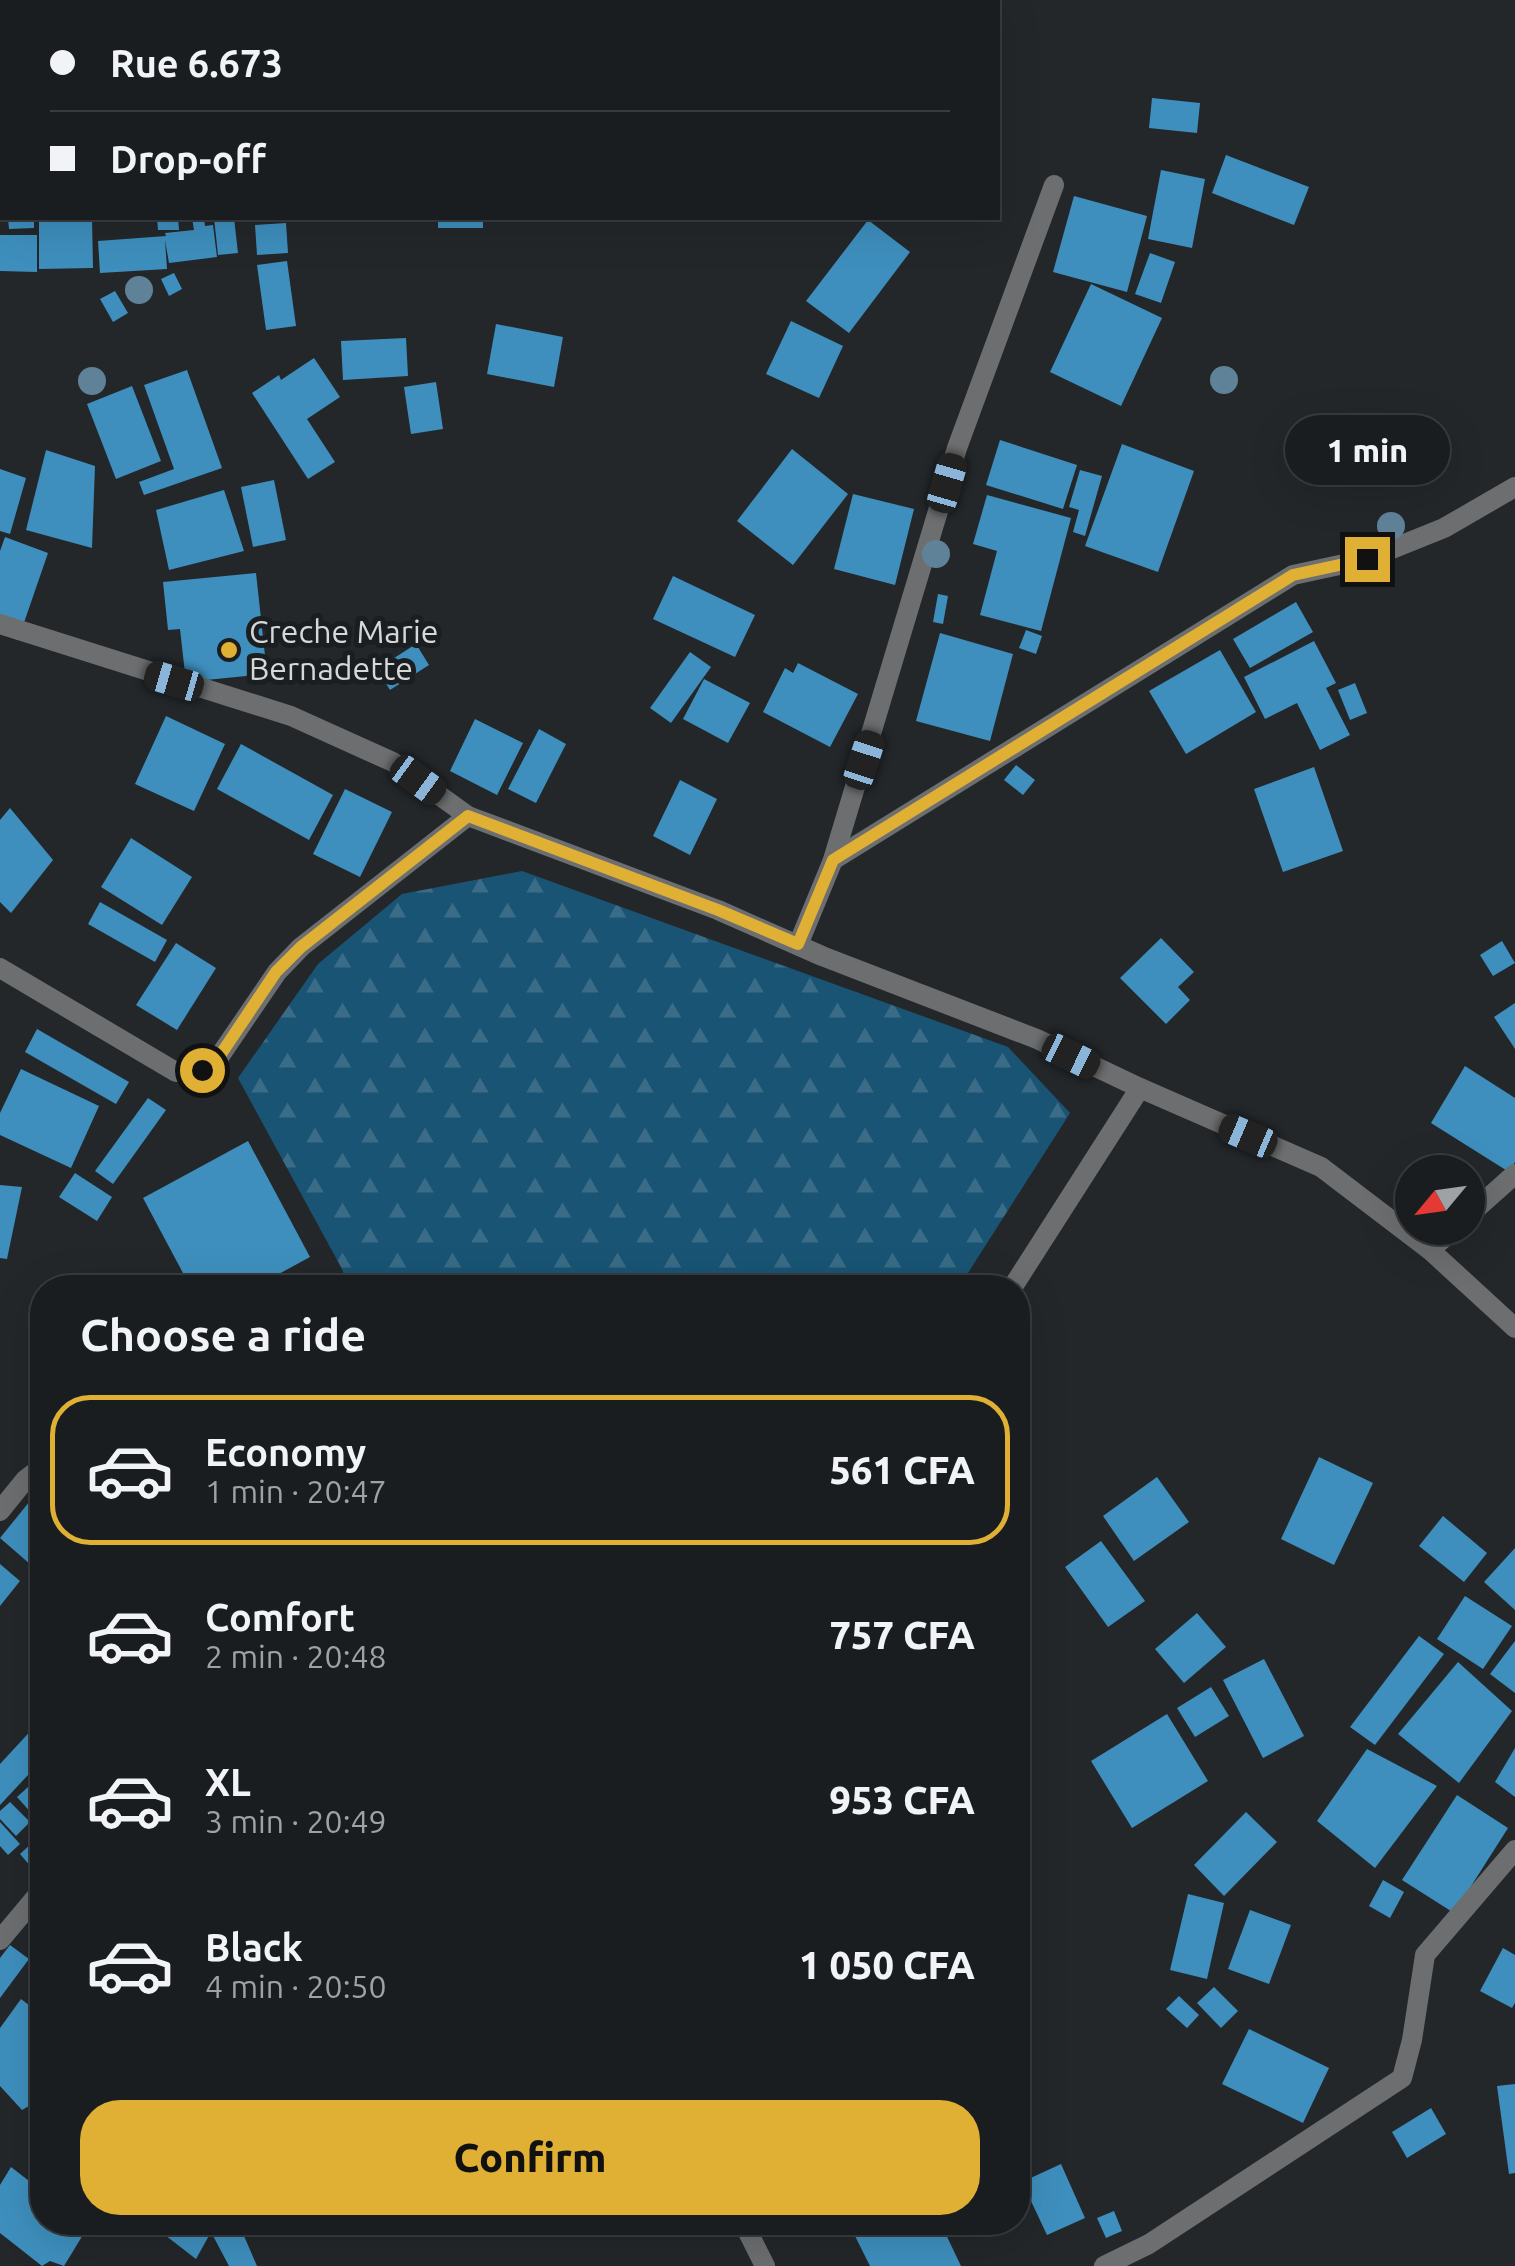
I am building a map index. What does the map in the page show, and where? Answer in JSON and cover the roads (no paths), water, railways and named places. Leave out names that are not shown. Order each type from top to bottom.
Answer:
[{"type":"street","points":[[798,944],[833,860],[957,448],[1054,186]]},
{"type":"street","points":[[833,860],[1293,575],[1367,559],[1444,528],[1515,488]]},
{"type":"street","points":[[0,624],[291,716],[394,762],[468,816],[718,910],[1037,1039],[1321,1167],[1430,1250],[1515,1328]]},
{"type":"street","points":[[0,968],[176,1072],[202,1070],[217,1060],[276,972],[301,947],[468,816]]},
{"type":"street","points":[[1020,1275],[1140,1088]]},
{"type":"street","points":[[1485,1201],[1515,1174]]},
{"type":"street","points":[[1430,1250],[1436,1245]]},
{"type":"street","points":[[0,1511],[30,1476]]},
{"type":"street","points":[[1104,2266],[1149,2244],[1402,2078],[1425,1955],[1515,1850]]},
{"type":"street","points":[[0,1940],[30,1904]]},
{"type":"street","points":[[750,2235],[766,2266]]},
{"type":"place","name":"Creche Marie Bernadette","points":[[229,650]]}]
